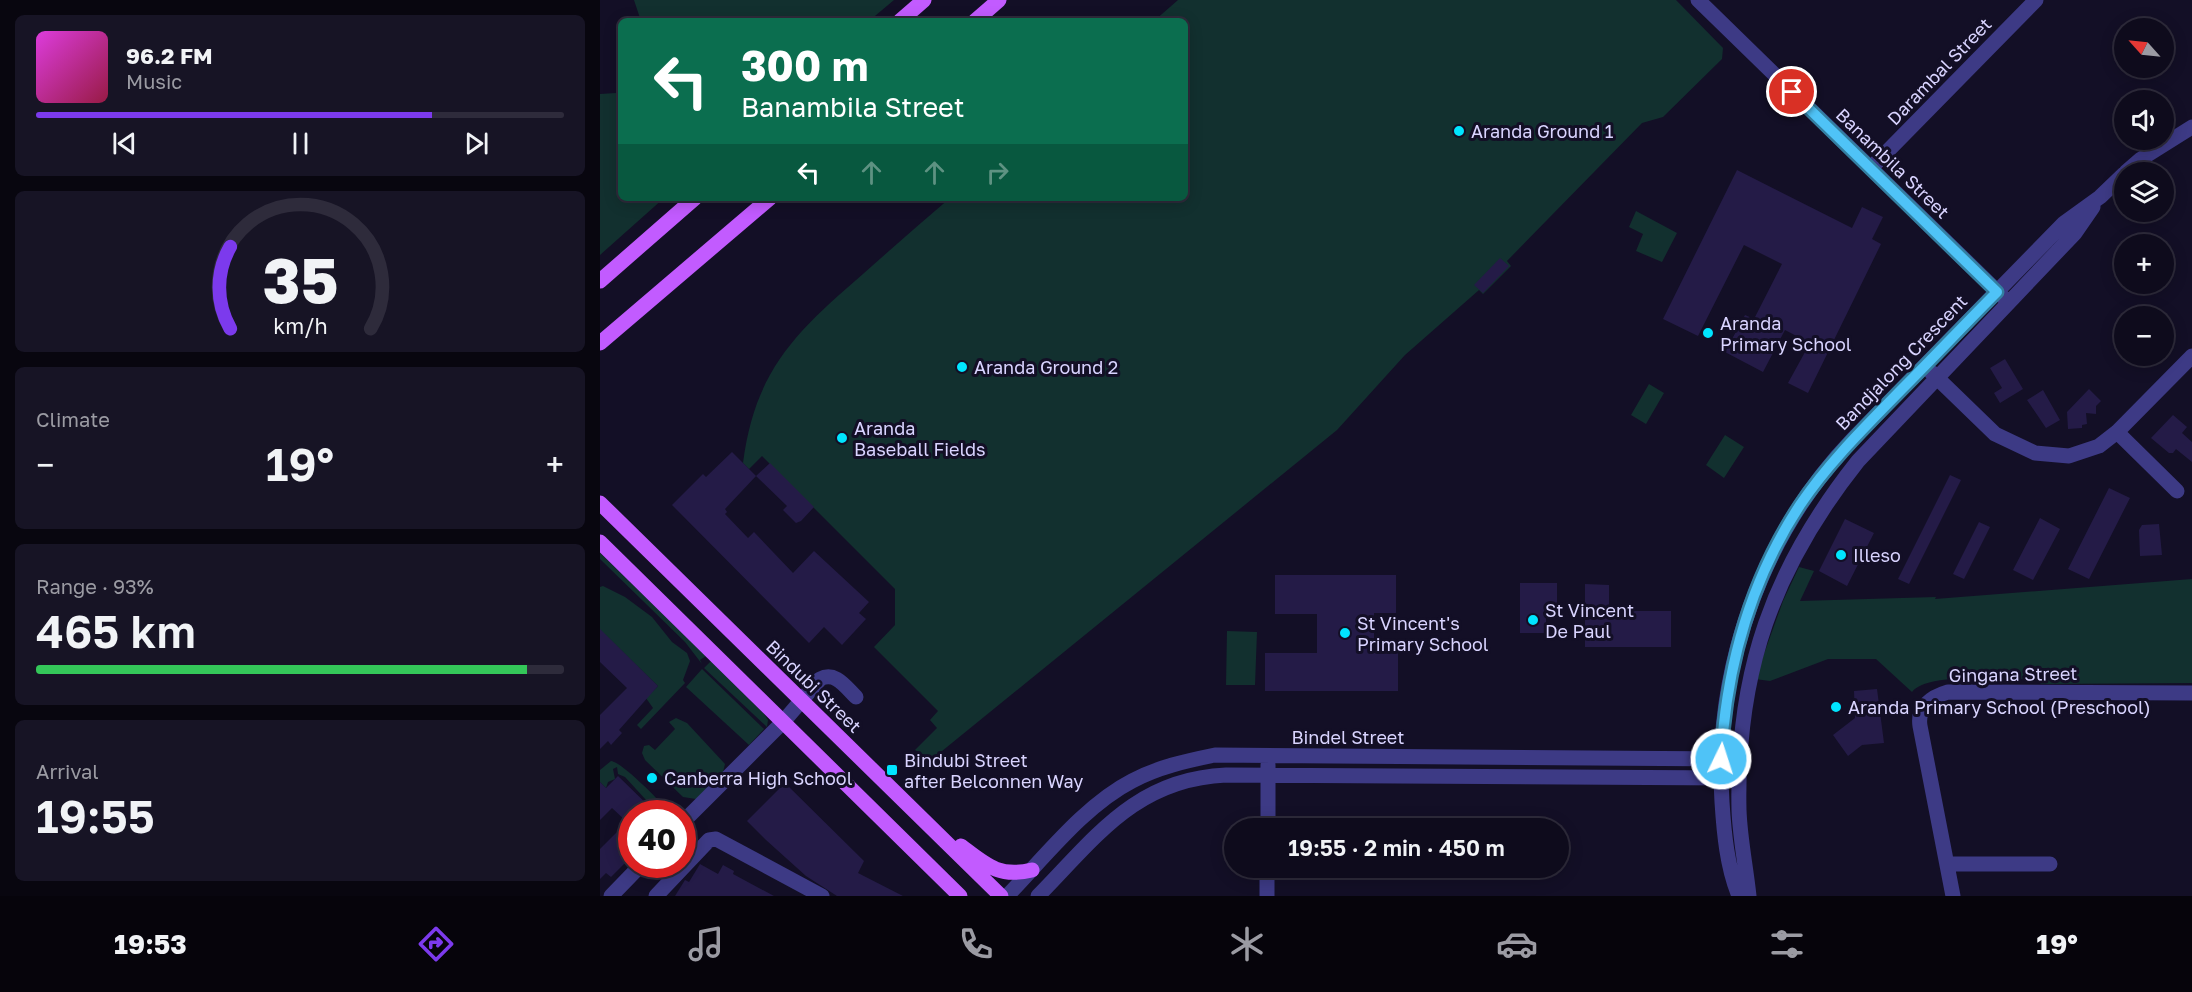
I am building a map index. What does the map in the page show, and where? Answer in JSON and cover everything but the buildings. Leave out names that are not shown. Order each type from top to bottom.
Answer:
[{"type":"main road","points":[[903,18],[924,0]]},
{"type":"main road","points":[[978,18],[999,0]]},
{"type":"main road","points":[[600,281],[692,201]]},
{"type":"main road","points":[[600,343],[766,201]]},
{"type":"main road","points":[[600,349],[617,328]]},
{"type":"main road","name":"Bindubi Street","points":[[600,503],[1001,896]]},
{"type":"main road","points":[[600,542],[960,896]]},
{"type":"main road","points":[[918,814],[998,872],[1020,873],[1032,870]]},
{"type":"main road","points":[[901,840],[948,896]]},
{"type":"street","name":"Banambila Street","points":[[1698,0],[2009,303]]},
{"type":"street","name":"Darambal Street","points":[[1871,168],[2036,0]]},
{"type":"street","name":"Bandjalong Crescent","points":[[2138,162],[2192,127]]},
{"type":"street","name":"Bandjalong Crescent","points":[[1739,896],[1733,880],[1724,826],[1721,777],[1730,677],[1754,596],[1787,526],[1848,444],[2064,223],[2100,197],[2114,184]]},
{"type":"street","name":"Bandjalong Crescent","points":[[1749,896],[1740,831],[1739,778],[1744,716],[1761,634],[1772,602],[1800,543],[1827,501],[1858,461],[2074,233],[2100,197]]},
{"type":"street","points":[[1925,366],[1995,434],[2018,447],[2035,453],[2069,456],[2099,446],[2117,432],[2192,356]]},
{"type":"street","points":[[2117,432],[2177,491]]},
{"type":"street","points":[[696,809],[783,722],[800,700],[826,676],[836,678],[856,697]]},
{"type":"street","name":"Gingana Street","points":[[1953,896],[1919,721],[1921,710],[1927,701],[1948,692],[2192,693]]},
{"type":"street","name":"Bindel Street","points":[[1007,896],[1095,806],[1120,788],[1155,770],[1215,755],[1740,759]]},
{"type":"street","points":[[1268,756],[1268,818]]},
{"type":"street","points":[[1407,776],[1408,756]]},
{"type":"street","points":[[1579,758],[1581,777]]},
{"type":"street","points":[[1155,770],[1162,787]]},
{"type":"street","points":[[1038,896],[1129,806],[1162,787],[1211,775],[1739,778]]},
{"type":"street","points":[[656,896],[709,840],[716,839],[822,896]]},
{"type":"street","points":[[1947,864],[2050,864]]},
{"type":"street","points":[[611,896],[628,878]]},
{"type":"street","points":[[1267,878],[1267,896]]},
{"type":"green space","points":[[634,0],[894,0],[873,18],[640,18]]},
{"type":"green space","points":[[1178,0],[1676,0],[1723,48],[1722,59],[1663,117],[1642,123],[1507,261],[1511,266],[1483,294],[1479,290],[1405,355],[1337,430],[931,760],[915,750],[937,728],[930,720],[938,711],[874,647],[895,625],[895,589],[762,456],[749,469],[743,463],[757,402],[782,355],[799,335],[839,295],[947,201],[1188,201],[1188,18],[1157,18]]},
{"type":"green space","points":[[618,91],[618,201],[661,201],[600,255],[600,94]]},
{"type":"green space","points":[[1636,211],[1677,233],[1662,262],[1636,251],[1643,234],[1629,227]]},
{"type":"green space","points":[[1649,384],[1664,393],[1646,424],[1631,415]]},
{"type":"green space","points":[[1725,435],[1744,447],[1724,478],[1706,465]]},
{"type":"green space","points":[[600,553],[706,656],[700,660],[702,664],[685,642],[600,559]]},
{"type":"green space","points":[[1799,567],[1814,571],[1800,601],[1936,597],[1935,599],[2192,579],[2192,683],[2041,684],[2035,678],[1951,679],[1922,685],[1912,692],[1876,659],[1828,659],[1770,681],[1755,679],[1783,601]]},
{"type":"green space","points":[[603,586],[625,597],[652,617],[672,642],[687,653],[690,661],[683,680],[685,683],[641,729],[637,725],[653,708],[646,698],[658,686],[602,632],[600,633],[600,587]]},
{"type":"green space","points":[[1227,631],[1257,632],[1255,685],[1226,685]]},
{"type":"green space","points":[[711,661],[764,714],[768,720],[767,727],[704,668]]},
{"type":"green space","points":[[702,669],[764,729],[749,745],[686,687]]},
{"type":"green space","points":[[676,718],[687,723],[725,764],[723,772],[696,799],[683,797],[645,760],[642,753],[644,746],[649,745],[655,750],[675,729],[669,722]]},
{"type":"green space","points":[[611,761],[616,763],[658,800],[646,800],[625,777],[618,774],[617,767],[613,769],[615,779],[608,782],[606,788],[600,782],[600,770]]},
{"type":"place","name":"Aranda Ground 1","points":[[1459,131]]},
{"type":"place","name":"Aranda Primary School","points":[[1708,333]]},
{"type":"place","name":"Aranda Ground 2","points":[[962,367]]},
{"type":"place","name":"Aranda Baseball Fields","points":[[842,438]]},
{"type":"place","name":"Illeso","points":[[1841,555]]},
{"type":"place","name":"St Vincent De Paul","points":[[1533,620]]},
{"type":"place","name":"St Vincent's Primary School","points":[[1345,633]]},
{"type":"place","name":"Aranda Primary School (Preschool)","points":[[1836,707]]},
{"type":"place","name":"Bindubi Street after Belconnen Way","points":[[892,770]]},
{"type":"place","name":"Canberra High School","points":[[652,778]]},
{"type":"route","points":[[1721,759],[1722,731],[1730,677],[1743,627],[1762,574],[1787,526],[1833,460],[1997,292],[1792,92]]}]
